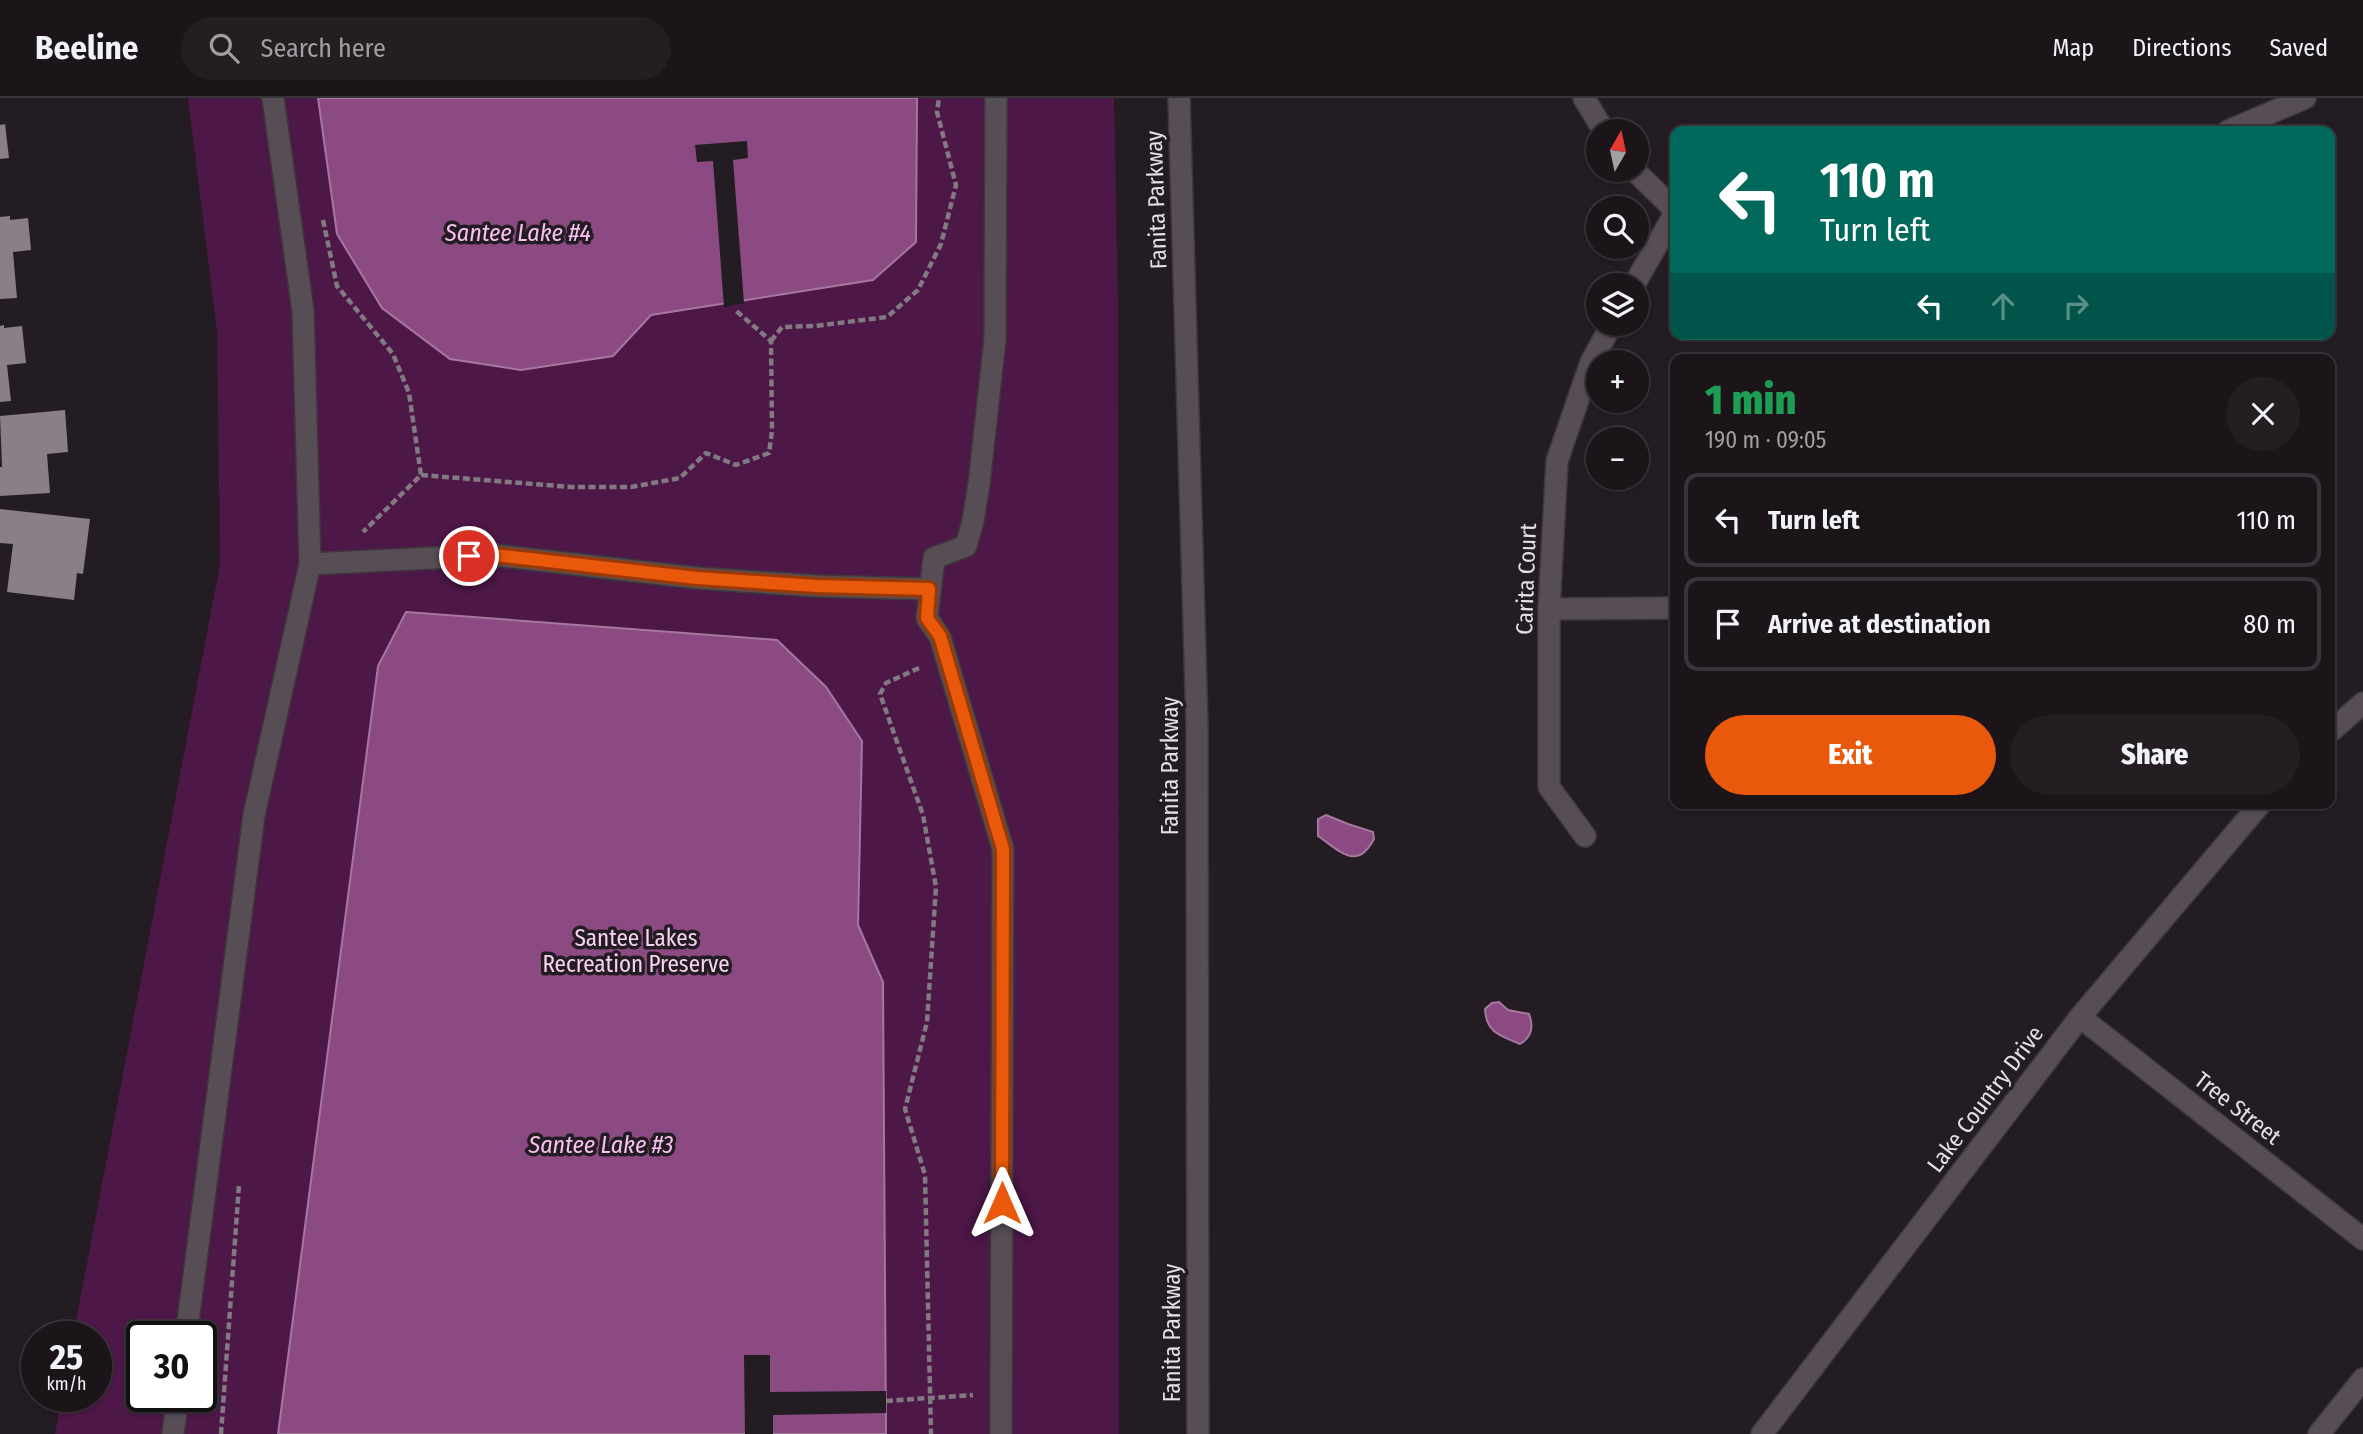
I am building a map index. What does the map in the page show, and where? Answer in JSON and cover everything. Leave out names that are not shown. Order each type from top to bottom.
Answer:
[{"type":"street","points":[[188,1321],[254,815],[310,564],[303,310],[273,98]]},
{"type":"street","points":[[996,98],[995,339],[979,484],[966,546],[934,558],[927,618],[940,636],[1003,849],[1001,1434]]},
{"type":"street","name":"Fanita Parkway","points":[[1179,98],[1197,726],[1198,1434]]},
{"type":"street","points":[[1584,98],[1597,119]]},
{"type":"street","points":[[2240,126],[2305,98]]},
{"type":"street","points":[[1645,182],[1670,207]]},
{"type":"street","points":[[1641,273],[1670,221]]},
{"type":"street","name":"Carita Court","points":[[1585,836],[1549,787],[1549,609],[1557,461],[1591,362],[1605,336]]},
{"type":"street","points":[[310,564],[494,555],[697,578],[816,586],[929,589]]},
{"type":"street","points":[[1549,609],[1670,608]]},
{"type":"street","points":[[2335,728],[2363,704]]},
{"type":"street","name":"Lake Country Drive","points":[[1762,1434],[2080,1017],[2256,809]]},
{"type":"street","name":"Tree Street","points":[[2080,1017],[2363,1239]]},
{"type":"street","points":[[2319,1434],[2363,1379]]},
{"type":"street","points":[[173,1434],[176,1412]]},
{"type":"path","points":[[421,475],[571,487],[631,488],[680,478],[706,453],[736,465],[769,453],[772,431],[771,341],[782,327],[887,317],[918,290],[942,244],[957,185],[937,112],[939,98]]},
{"type":"path","points":[[734,309],[771,341]]},
{"type":"path","points":[[931,1434],[925,1175],[905,1109],[927,1022],[936,887],[923,815],[880,694],[886,683],[946,657]]},
{"type":"path","points":[[886,1401],[1001,1393]]},
{"type":"green space","name":"Santee Lakes Recreation Preserve","points":[[188,98],[1114,98],[1118,302],[1119,1434],[55,1434],[59,1412],[112,1412],[112,1321],[76,1321],[220,564],[217,331]]},
{"type":"water","name":"Santee Lake #4","points":[[318,98],[917,98],[916,242],[873,280],[651,315],[613,356],[521,370],[450,359],[382,308],[337,234]]},
{"type":"water","name":"Santee Lake #3","points":[[406,612],[777,640],[826,687],[862,741],[858,925],[883,982],[886,1434],[278,1434],[378,666]]},
{"type":"water","points":[[1326,815],[1373,832],[1374,839],[1368,849],[1361,854],[1348,856],[1318,836],[1318,819]]},
{"type":"water","points":[[1499,1002],[1508,1010],[1529,1014],[1531,1031],[1520,1044],[1496,1032],[1488,1023],[1485,1009],[1492,1003]]},
{"type":"pier","points":[[747,141],[748,158],[733,160],[744,303],[724,307],[713,161],[697,162],[695,145]]},
{"type":"pier","points":[[744,1355],[770,1355],[770,1392],[886,1391],[886,1413],[773,1415],[773,1434],[745,1434]]},
{"type":"building","points":[[5,124],[9,158],[0,159],[0,125]]},
{"type":"building","points":[[10,216],[10,220],[28,218],[31,250],[13,252],[17,298],[0,299],[0,217]]},
{"type":"building","points":[[4,325],[4,328],[22,326],[26,363],[7,365],[11,401],[0,402],[0,326]]},
{"type":"building","points":[[65,410],[68,452],[47,454],[50,493],[0,496],[0,416]]},
{"type":"building","points":[[0,509],[90,519],[83,574],[77,573],[74,600],[7,592],[13,544],[0,543]]},
{"type":"route","points":[[469,556],[494,555],[697,578],[816,586],[929,589],[927,618],[940,636],[1003,849],[1002,1203]]}]
